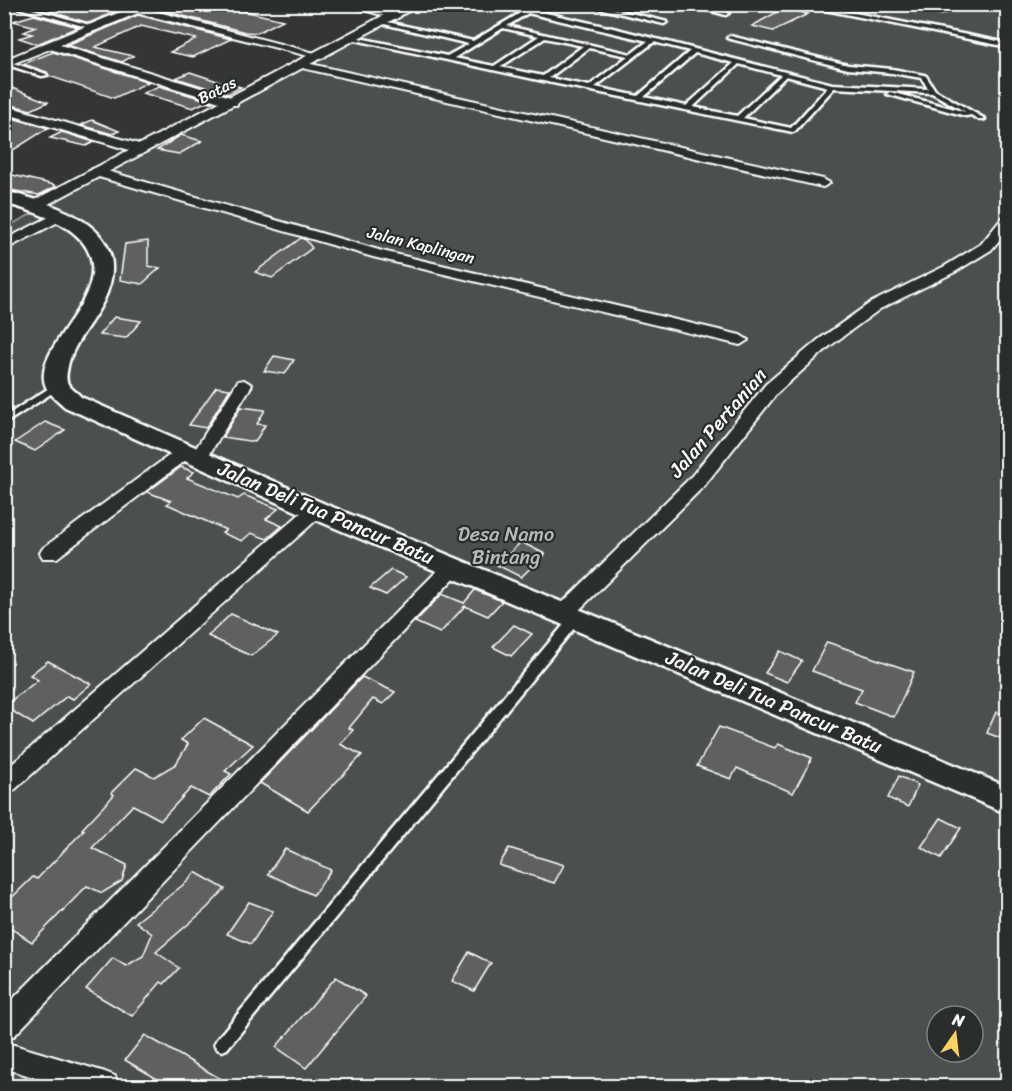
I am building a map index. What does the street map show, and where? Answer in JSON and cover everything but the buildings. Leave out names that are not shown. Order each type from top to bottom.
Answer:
[{"type":"main road","points":[[4,197],[33,205],[59,216],[94,241],[100,249],[102,270],[100,284],[92,303],[59,356],[55,375],[57,386]]},
{"type":"main road","name":"Jalan Deli Tua Pancur Batu","points":[[57,386],[65,397],[85,409],[191,456],[1008,801]]},
{"type":"street","points":[[6,64],[150,4]]},
{"type":"street","points":[[347,4],[390,19]]},
{"type":"street","name":"Batas","points":[[33,205],[354,39],[416,4]]},
{"type":"street","points":[[138,10],[320,56]]},
{"type":"street","points":[[52,46],[233,102]]},
{"type":"street","points":[[302,65],[823,183]]},
{"type":"street","points":[[4,109],[141,149]]},
{"type":"street","name":"Jalan Kaplingan","points":[[97,172],[378,254],[741,340]]},
{"type":"street","points":[[4,246],[59,216]]},
{"type":"street","name":"Jalan Pertanian","points":[[570,615],[697,482],[772,388],[806,358],[875,306],[950,269],[986,247],[1008,220]]},
{"type":"street","points":[[50,553],[191,456],[244,384]]},
{"type":"street","points":[[4,785],[316,510]]},
{"type":"street","points":[[4,1027],[453,567]]},
{"type":"street","points":[[4,1055],[105,1086]]},
{"type":"lane","points":[[7,4],[97,28]]},
{"type":"lane","points":[[496,4],[653,40],[832,86],[872,90],[933,91],[982,118],[872,90]]},
{"type":"lane","points":[[584,4],[664,22]]},
{"type":"lane","points":[[688,4],[726,12]]},
{"type":"lane","points":[[798,4],[1008,45]]},
{"type":"lane","points":[[909,4],[942,11]]},
{"type":"lane","points":[[449,58],[526,11]]},
{"type":"lane","points":[[390,19],[474,43]]},
{"type":"lane","points":[[501,26],[634,56]]},
{"type":"lane","points":[[495,68],[543,36]]},
{"type":"lane","points":[[730,38],[848,67],[924,77],[933,91]]},
{"type":"lane","points":[[354,39],[793,130],[832,86]]},
{"type":"lane","points":[[590,88],[653,40]]},
{"type":"lane","points":[[543,79],[587,46]]},
{"type":"lane","points":[[639,98],[694,51]]},
{"type":"lane","points":[[688,108],[739,61]]},
{"type":"lane","points":[[6,64],[44,75]]},
{"type":"lane","points":[[739,118],[785,74]]},
{"type":"lane","points":[[4,421],[57,386]]},
{"type":"lane","points":[[222,1044],[570,615]]},
{"type":"green space","name":"Desa Namo Bintang","points":[[422,5],[1007,5],[1007,1086],[5,1086],[5,228]]}]
